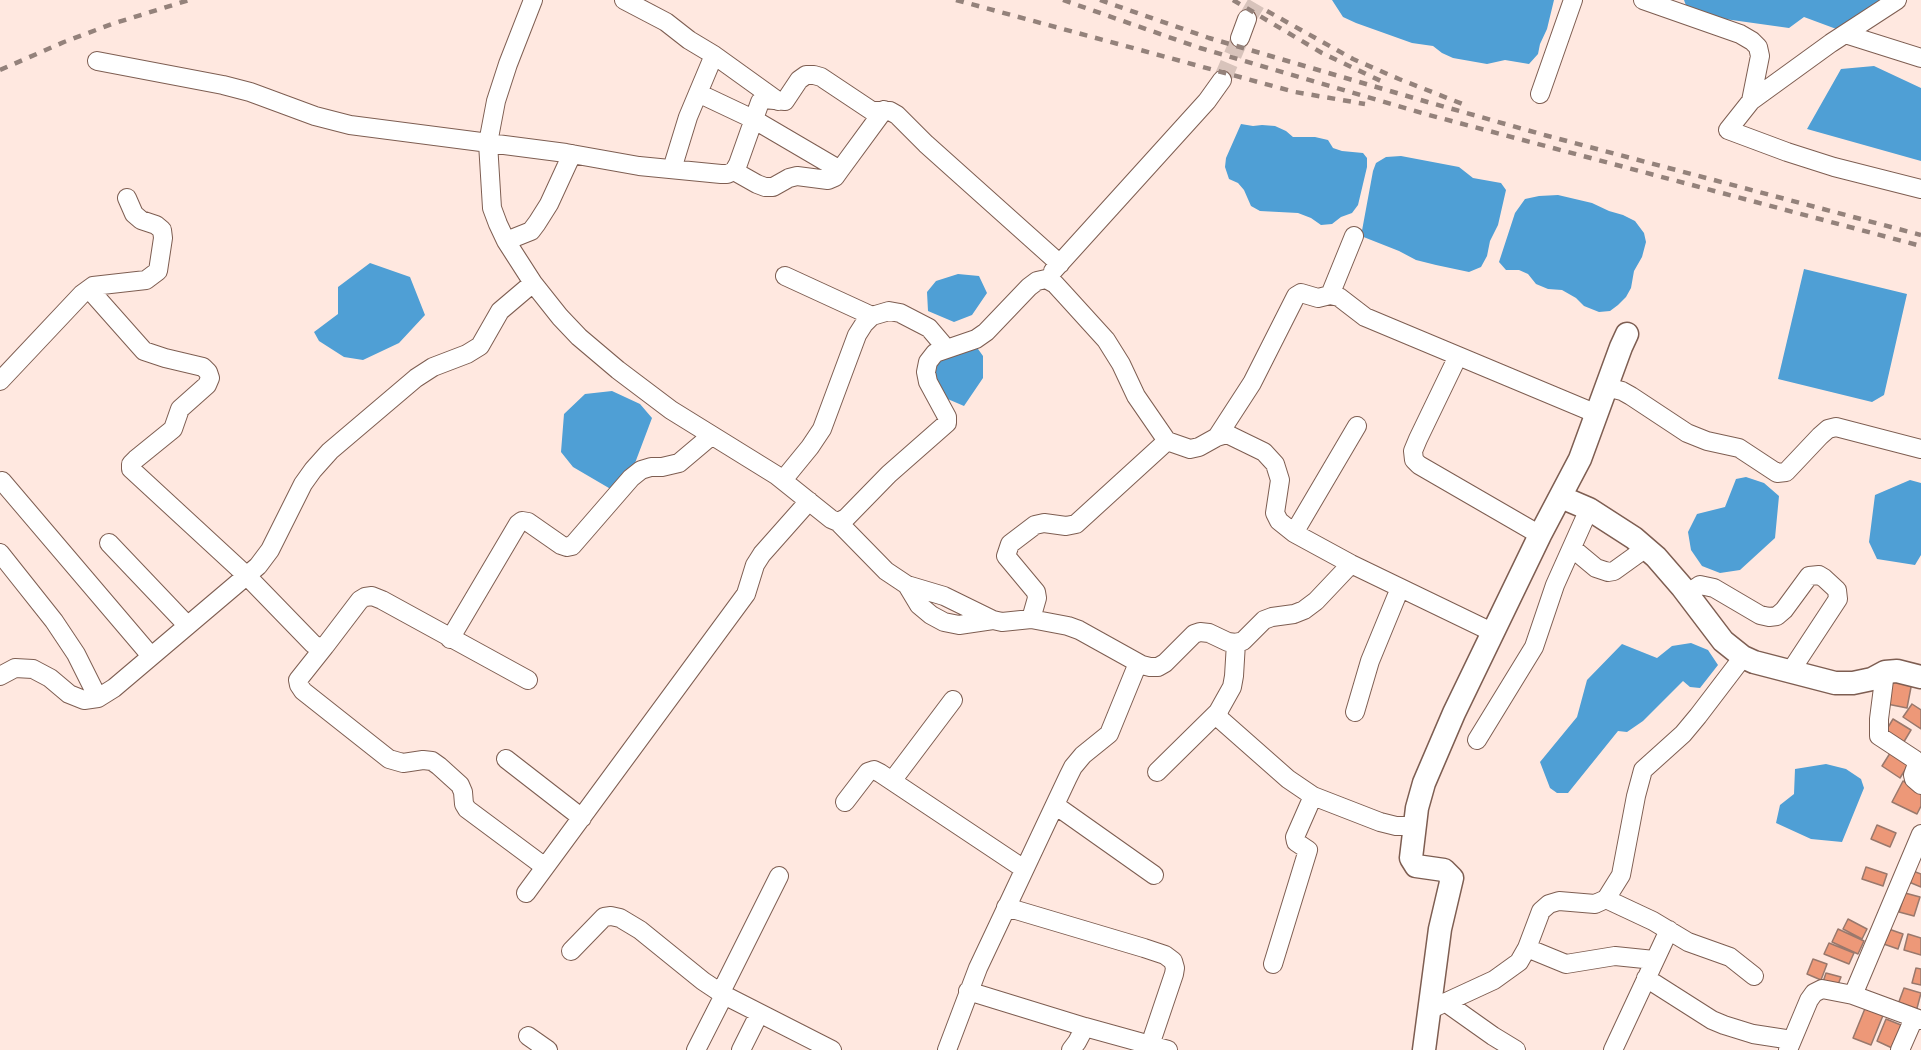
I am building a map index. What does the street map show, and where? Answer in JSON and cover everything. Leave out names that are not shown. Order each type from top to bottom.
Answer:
[{"type":"street","points":[[533,0],[496,101],[488,143],[492,208],[507,241],[533,283],[560,317],[588,344],[635,383],[711,435],[783,480],[831,519],[838,522],[886,571],[907,585],[944,596],[993,620],[1002,622],[1031,619],[1059,624],[1079,630],[1138,663],[1158,667],[1194,634],[1209,633],[1228,642],[1236,643],[1243,640],[1264,620],[1272,616],[1294,614],[1304,610],[1316,601],[1351,564]]},
{"type":"street","points":[[624,0],[658,16],[778,101]]},
{"type":"street","points":[[1539,94],[1573,0]]},
{"type":"street","points":[[1643,0],[1740,34],[1752,41],[1758,47],[1761,56],[1751,101]]},
{"type":"street","points":[[1897,0],[1751,101],[1728,130],[1815,162],[1921,189]]},
{"type":"street","points":[[1240,38],[1247,19]]},
{"type":"street","points":[[1845,34],[1921,58]]},
{"type":"street","points":[[672,169],[688,117],[714,56]]},
{"type":"street","points":[[97,61],[223,85],[350,126],[572,154],[617,163],[721,174],[734,171],[760,102],[764,99],[784,101],[799,80],[806,75],[814,75],[821,77],[872,111],[884,110],[897,115],[1060,264]]},
{"type":"street","points":[[838,522],[846,518],[889,474],[947,423],[947,417],[928,382],[926,372],[928,362],[935,353],[976,339],[986,332],[1036,281],[1046,279],[1207,101],[1222,80]]},
{"type":"street","points":[[698,93],[753,118],[840,170]]},
{"type":"street","points":[[734,171],[757,184],[773,187],[789,177],[828,180],[835,177],[884,110]]},
{"type":"street","points":[[507,241],[531,231],[537,223],[549,204],[572,154]]},
{"type":"street","points":[[0,381],[82,294],[93,286],[146,280],[158,271],[162,230],[156,225],[141,220],[134,213],[127,198]]},
{"type":"street","points":[[1330,295],[1354,236]]},
{"type":"street","points":[[785,276],[872,316]]},
{"type":"street","points":[[1046,279],[1055,284],[1106,340],[1121,364],[1136,396],[1167,441],[1190,449],[1227,434],[1264,452],[1275,464],[1280,480],[1275,513],[1279,521],[1294,533],[1351,564],[1494,633]]},
{"type":"street","points":[[0,676],[15,669],[33,669],[50,678],[69,694],[84,700],[98,698],[114,688],[247,576],[270,550],[303,484],[330,451],[424,373],[480,346],[487,338],[500,311],[533,283]]},
{"type":"street","points":[[89,289],[144,351],[203,367],[210,378],[207,385],[180,409],[173,429],[136,459],[131,464],[131,469],[247,576],[313,644],[319,647],[325,646]]},
{"type":"street","points":[[1217,437],[1252,383],[1296,296],[1301,293],[1318,298],[1330,295],[1339,297],[1365,316],[1597,414]]},
{"type":"street","points":[[783,480],[822,429],[857,335],[872,316],[889,311],[900,313],[929,328],[946,348]]},
{"type":"street","points":[[1477,740],[1534,647],[1555,585],[1572,548],[1580,459],[1597,414],[1613,389],[1620,347],[1627,334]]},
{"type":"street","points":[[1458,356],[1418,439],[1413,451],[1414,460],[1540,535]]},
{"type":"street","points":[[1613,389],[1687,434],[1738,448],[1777,473],[1786,472],[1820,436],[1828,429],[1836,427],[1921,449]]},
{"type":"street","points":[[1294,533],[1357,426]]},
{"type":"street","points":[[450,639],[518,524],[522,521],[528,522],[561,544],[567,547],[572,546],[641,470],[679,463],[711,435]]},
{"type":"street","points":[[1031,619],[1037,598],[1036,592],[1006,556],[1010,544],[1035,525],[1076,524],[1167,441]]},
{"type":"street","points":[[2,481],[151,656]]},
{"type":"street","points":[[526,893],[746,594],[755,565],[762,554],[809,501]]},
{"type":"street","points":[[1424,1050],[1437,1006],[1440,929],[1452,878],[1444,870],[1416,866],[1411,858],[1406,826],[1417,808],[1424,783],[1454,713],[1540,535],[1575,503]]},
{"type":"street","points":[[1575,503],[1608,519],[1656,557],[1723,641],[1743,657],[1754,662],[1835,683],[1853,683],[1872,679],[1885,672],[1897,671],[1921,677]]},
{"type":"street","points":[[109,543],[187,625]]},
{"type":"street","points":[[1572,548],[1596,568],[1608,572],[1614,571],[1646,548]]},
{"type":"street","points":[[0,553],[54,621],[76,654],[98,698]]},
{"type":"street","points":[[1687,594],[1700,585],[1714,588],[1760,615],[1769,617],[1777,616],[1784,610],[1809,576],[1813,574],[1824,578],[1837,591],[1838,599],[1790,672]]},
{"type":"street","points":[[1355,712],[1370,661],[1400,588]]},
{"type":"street","points":[[528,680],[372,596],[360,600],[298,680],[303,691],[389,759],[403,763],[432,761],[439,766],[460,785],[467,809],[545,867]]},
{"type":"street","points":[[1157,772],[1218,712],[1232,687],[1236,643]]},
{"type":"street","points":[[1437,1006],[1494,980],[1519,962],[1527,948],[1541,911],[1549,904],[1559,901],[1595,904],[1606,899],[1621,875],[1643,770],[1683,734],[1743,657]]},
{"type":"street","points":[[946,1050],[1006,907],[1073,766],[1109,734],[1138,663]]},
{"type":"street","points":[[1885,672],[1879,736],[1914,759],[1917,764],[1914,779],[1921,784]]},
{"type":"street","points":[[892,780],[953,700]]},
{"type":"street","points":[[1218,712],[1220,719],[1227,727],[1288,779],[1313,796],[1380,822],[1406,826]]},
{"type":"street","points":[[506,759],[582,818]]},
{"type":"street","points":[[845,802],[868,772],[874,770],[880,772],[1024,869]]},
{"type":"street","points":[[1273,964],[1308,850],[1296,842],[1295,837],[1313,796]]},
{"type":"street","points":[[1055,805],[1154,875]]},
{"type":"street","points":[[1853,995],[1921,834]]},
{"type":"street","points":[[696,1050],[779,876]]},
{"type":"street","points":[[1606,899],[1653,921],[1688,942],[1730,957],[1754,976]]},
{"type":"street","points":[[969,991],[1148,1047],[1174,974],[1173,961],[1165,955],[1144,948],[1006,907]]},
{"type":"street","points":[[571,951],[604,917],[620,918],[640,930],[703,981],[722,993],[832,1050]]},
{"type":"street","points":[[1613,1050],[1669,930]]},
{"type":"street","points":[[1527,948],[1566,964],[1615,956],[1654,960]]},
{"type":"street","points":[[1646,978],[1712,1020],[1790,1045],[1814,993],[1822,989],[1853,995],[1918,1019],[1900,1050]]},
{"type":"street","points":[[1437,1006],[1516,1050]]},
{"type":"street","points":[[741,1050],[759,1014]]},
{"type":"street","points":[[1071,1050],[1085,1027]]},
{"type":"street","points":[[528,1036],[548,1050]]},
{"type":"water","points":[[1332,0],[1554,0],[1538,54],[1529,64],[1505,60],[1487,64],[1453,58],[1433,46],[1412,43],[1356,23],[1343,17]]},
{"type":"water","points":[[1684,0],[1881,0],[1839,30],[1804,17],[1789,28],[1689,14]]},
{"type":"water","points":[[1874,66],[1921,88],[1921,161],[1807,129],[1841,69]]},
{"type":"water","points":[[1241,124],[1275,126],[1293,137],[1315,137],[1328,140],[1333,148],[1342,151],[1363,153],[1367,158],[1367,167],[1358,205],[1352,213],[1332,224],[1321,225],[1298,213],[1260,211],[1251,206],[1244,190],[1238,183],[1229,179],[1225,167],[1226,158]]},
{"type":"water","points":[[1401,156],[1459,167],[1473,178],[1501,183],[1506,190],[1498,225],[1481,267],[1469,272],[1416,260],[1361,236],[1376,163],[1386,157]]},
{"type":"water","points":[[1558,195],[1592,203],[1623,215],[1635,221],[1644,233],[1646,242],[1642,257],[1634,271],[1631,288],[1626,297],[1610,311],[1599,312],[1584,306],[1562,290],[1548,289],[1536,284],[1528,274],[1519,270],[1506,270],[1499,262],[1515,213],[1525,199]]},
{"type":"water","points":[[370,263],[410,277],[425,315],[399,343],[363,360],[344,357],[319,341],[314,332],[338,314],[338,287]]},
{"type":"water","points":[[1804,269],[1907,294],[1884,395],[1872,402],[1778,379]]},
{"type":"water","points":[[958,274],[979,276],[987,293],[972,315],[954,322],[928,311],[927,292],[936,281]]},
{"type":"water","points":[[945,349],[978,349],[983,356],[983,378],[964,406],[943,397],[935,374],[940,355]]},
{"type":"water","points":[[612,391],[640,404],[652,418],[629,479],[614,491],[573,467],[561,452],[564,414],[585,394]]},
{"type":"water","points":[[1746,477],[1764,483],[1779,496],[1775,538],[1740,570],[1720,573],[1702,566],[1691,550],[1688,532],[1697,514],[1725,507],[1736,479]]},
{"type":"water","points":[[1910,480],[1921,483],[1921,555],[1915,565],[1877,559],[1869,542],[1875,495]]},
{"type":"water","points":[[1691,643],[1708,650],[1718,665],[1700,688],[1690,687],[1683,681],[1643,721],[1627,732],[1618,731],[1568,793],[1557,793],[1550,788],[1540,762],[1577,717],[1587,680],[1622,644],[1657,658],[1672,646]]},
{"type":"water","points":[[1826,764],[1846,769],[1861,779],[1864,788],[1842,842],[1811,839],[1776,823],[1780,805],[1794,794],[1795,769]]},
{"type":"building","points":[[1892,678],[1912,682],[1907,708],[1887,704]]},
{"type":"building","points":[[1912,704],[1921,710],[1921,729],[1903,717]]},
{"type":"building","points":[[1893,719],[1911,730],[1902,745],[1884,734]]},
{"type":"building","points":[[1892,750],[1910,762],[1900,778],[1882,766]]},
{"type":"building","points":[[1903,781],[1921,790],[1921,806],[1917,814],[1892,802]]},
{"type":"building","points":[[1877,825],[1896,833],[1890,847],[1871,839]]},
{"type":"building","points":[[1866,867],[1887,874],[1883,886],[1862,879]]},
{"type":"building","points":[[1913,871],[1921,874],[1921,887],[1909,882]]},
{"type":"building","points":[[1905,893],[1920,897],[1914,916],[1899,912]]},
{"type":"building","points":[[1848,919],[1867,929],[1862,939],[1843,929]]},
{"type":"building","points":[[1883,927],[1903,934],[1898,949],[1878,942]]},
{"type":"building","points":[[1838,929],[1864,941],[1858,954],[1832,942]]},
{"type":"building","points":[[1908,934],[1921,938],[1921,955],[1904,950]]},
{"type":"building","points":[[1829,943],[1854,953],[1849,964],[1824,954]]},
{"type":"building","points":[[1813,959],[1827,964],[1821,980],[1807,974]]},
{"type":"building","points":[[1916,968],[1921,969],[1921,985],[1912,983]]},
{"type":"building","points":[[1826,973],[1841,977],[1837,987],[1823,982]]},
{"type":"building","points":[[1904,988],[1921,993],[1916,1012],[1897,1007]]},
{"type":"building","points":[[1866,1006],[1884,1013],[1871,1045],[1853,1038]]},
{"type":"building","points":[[1886,1019],[1901,1025],[1892,1048],[1877,1041]]},
{"type":"tunnel","points":[[1247,19],[1258,0]]},
{"type":"tunnel","points":[[1222,80],[1240,38]]},
{"type":"railway","points":[[0,70],[112,24],[189,0]]},
{"type":"railway","points":[[956,0],[1295,92],[1365,104]]},
{"type":"railway","points":[[1063,0],[1200,48],[1429,115],[1921,246]]},
{"type":"railway","points":[[1100,0],[1209,38],[1431,103],[1921,235]]},
{"type":"railway","points":[[1233,0],[1322,53],[1383,82]]},
{"type":"railway","points":[[1267,11],[1353,59],[1465,105]]}]
